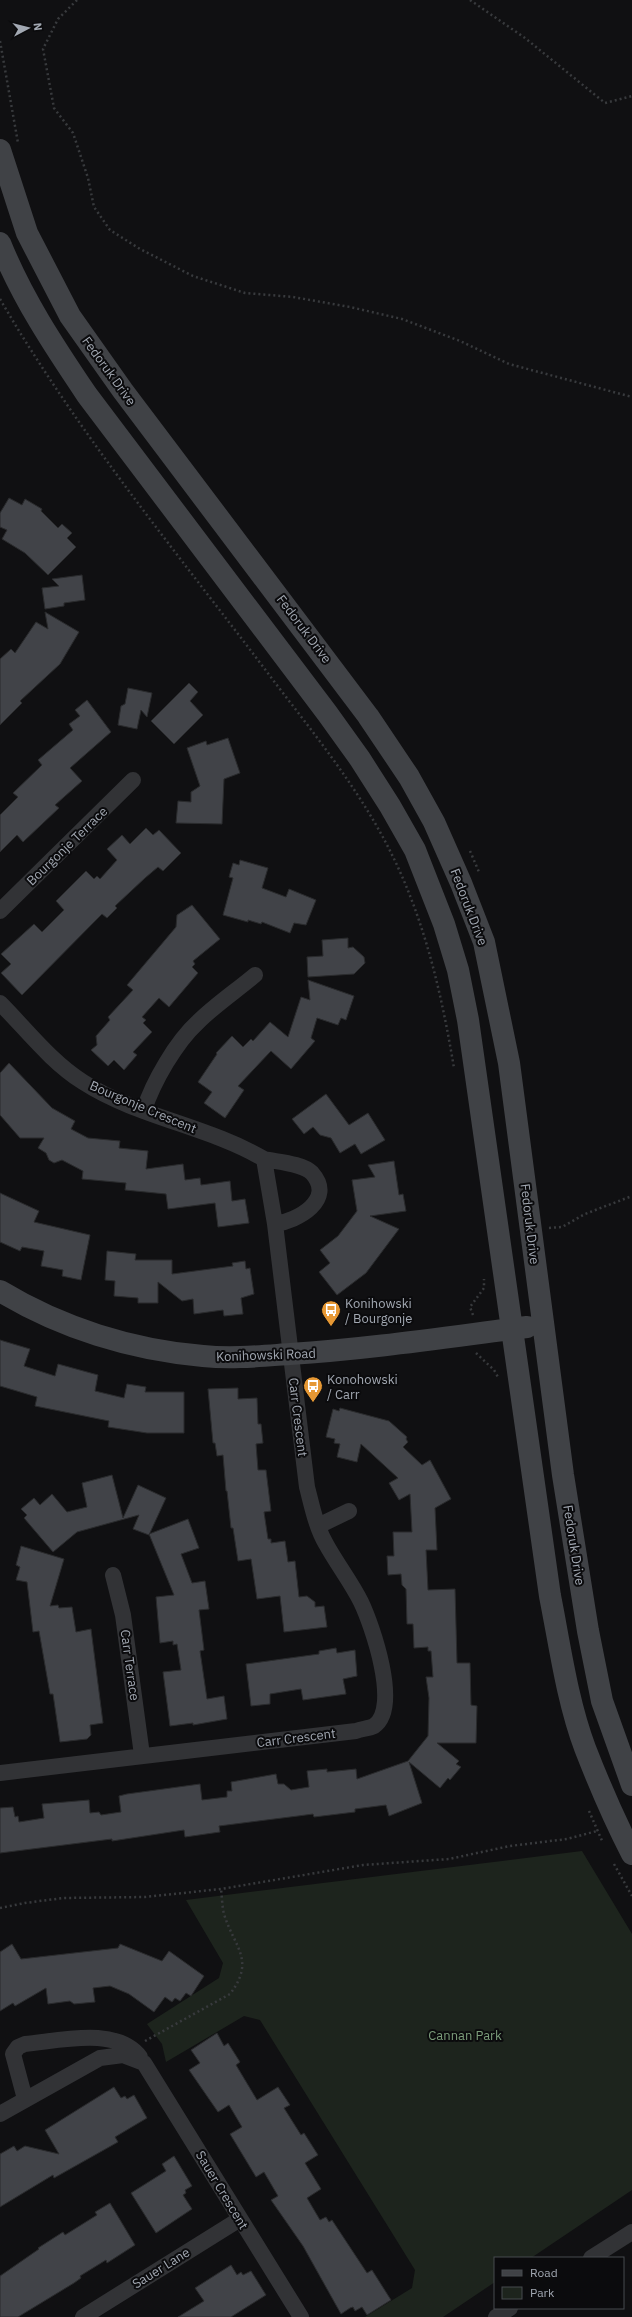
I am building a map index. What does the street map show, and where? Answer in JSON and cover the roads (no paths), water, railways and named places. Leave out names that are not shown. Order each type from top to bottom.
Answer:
[{"type":"main road","name":"Fedoruk Drive","points":[[0,150],[27,233],[70,316],[88,344],[337,673],[409,776],[434,822],[462,883],[484,942],[509,1063],[563,1475],[589,1638],[602,1701],[632,1785]]},
{"type":"main road","points":[[0,243],[28,303],[52,343],[87,395],[360,759],[415,850],[444,924],[458,970],[468,1020],[550,1596],[571,1698],[585,1747],[610,1812],[632,1854]]},
{"type":"main road","name":"Konihowski Road","points":[[0,1291],[45,1315],[84,1330],[140,1346],[204,1356],[244,1358],[324,1352],[543,1324]]},
{"type":"street","name":"Bourgonje Terrace","points":[[0,911],[134,780]]},
{"type":"street","points":[[144,1110],[149,1096],[184,1037],[198,1022],[255,975]]},
{"type":"street","name":"Bourgonje Crescent","points":[[0,1002],[65,1070],[98,1091],[244,1148],[264,1159],[301,1168],[311,1173],[317,1183],[318,1195],[311,1208],[288,1222],[275,1224]]},
{"type":"street","points":[[264,1159],[275,1224],[290,1354]]},
{"type":"street","name":"Carr Crescent","points":[[0,1773],[142,1755],[356,1731],[374,1725],[385,1709],[384,1686],[376,1643],[360,1601],[326,1544],[318,1526],[306,1479],[290,1354]]},
{"type":"street","points":[[318,1526],[349,1511]]},
{"type":"street","name":"Carr Terrace","points":[[113,1575],[123,1615],[142,1755]]},
{"type":"street","name":"Sauer Crescent","points":[[25,2099],[13,2054],[18,2047],[25,2044],[100,2038],[111,2039],[132,2048],[144,2063],[301,2317]]},
{"type":"street","points":[[0,2114],[100,2058],[123,2055],[144,2063]]},
{"type":"street","name":"Sauer Lane","points":[[83,2317],[240,2219]]},
{"type":"street","points":[[593,2257],[632,2232]]},
{"type":"street","points":[[496,2317],[508,2309]]},
{"type":"place","name":"Konihowski / Bourgonje","points":[[331,1327]]},
{"type":"place","name":"Konohowski / Carr","points":[[313,1403]]},
{"type":"park label","name":"Cannan Park","points":[[465,2035]]}]
